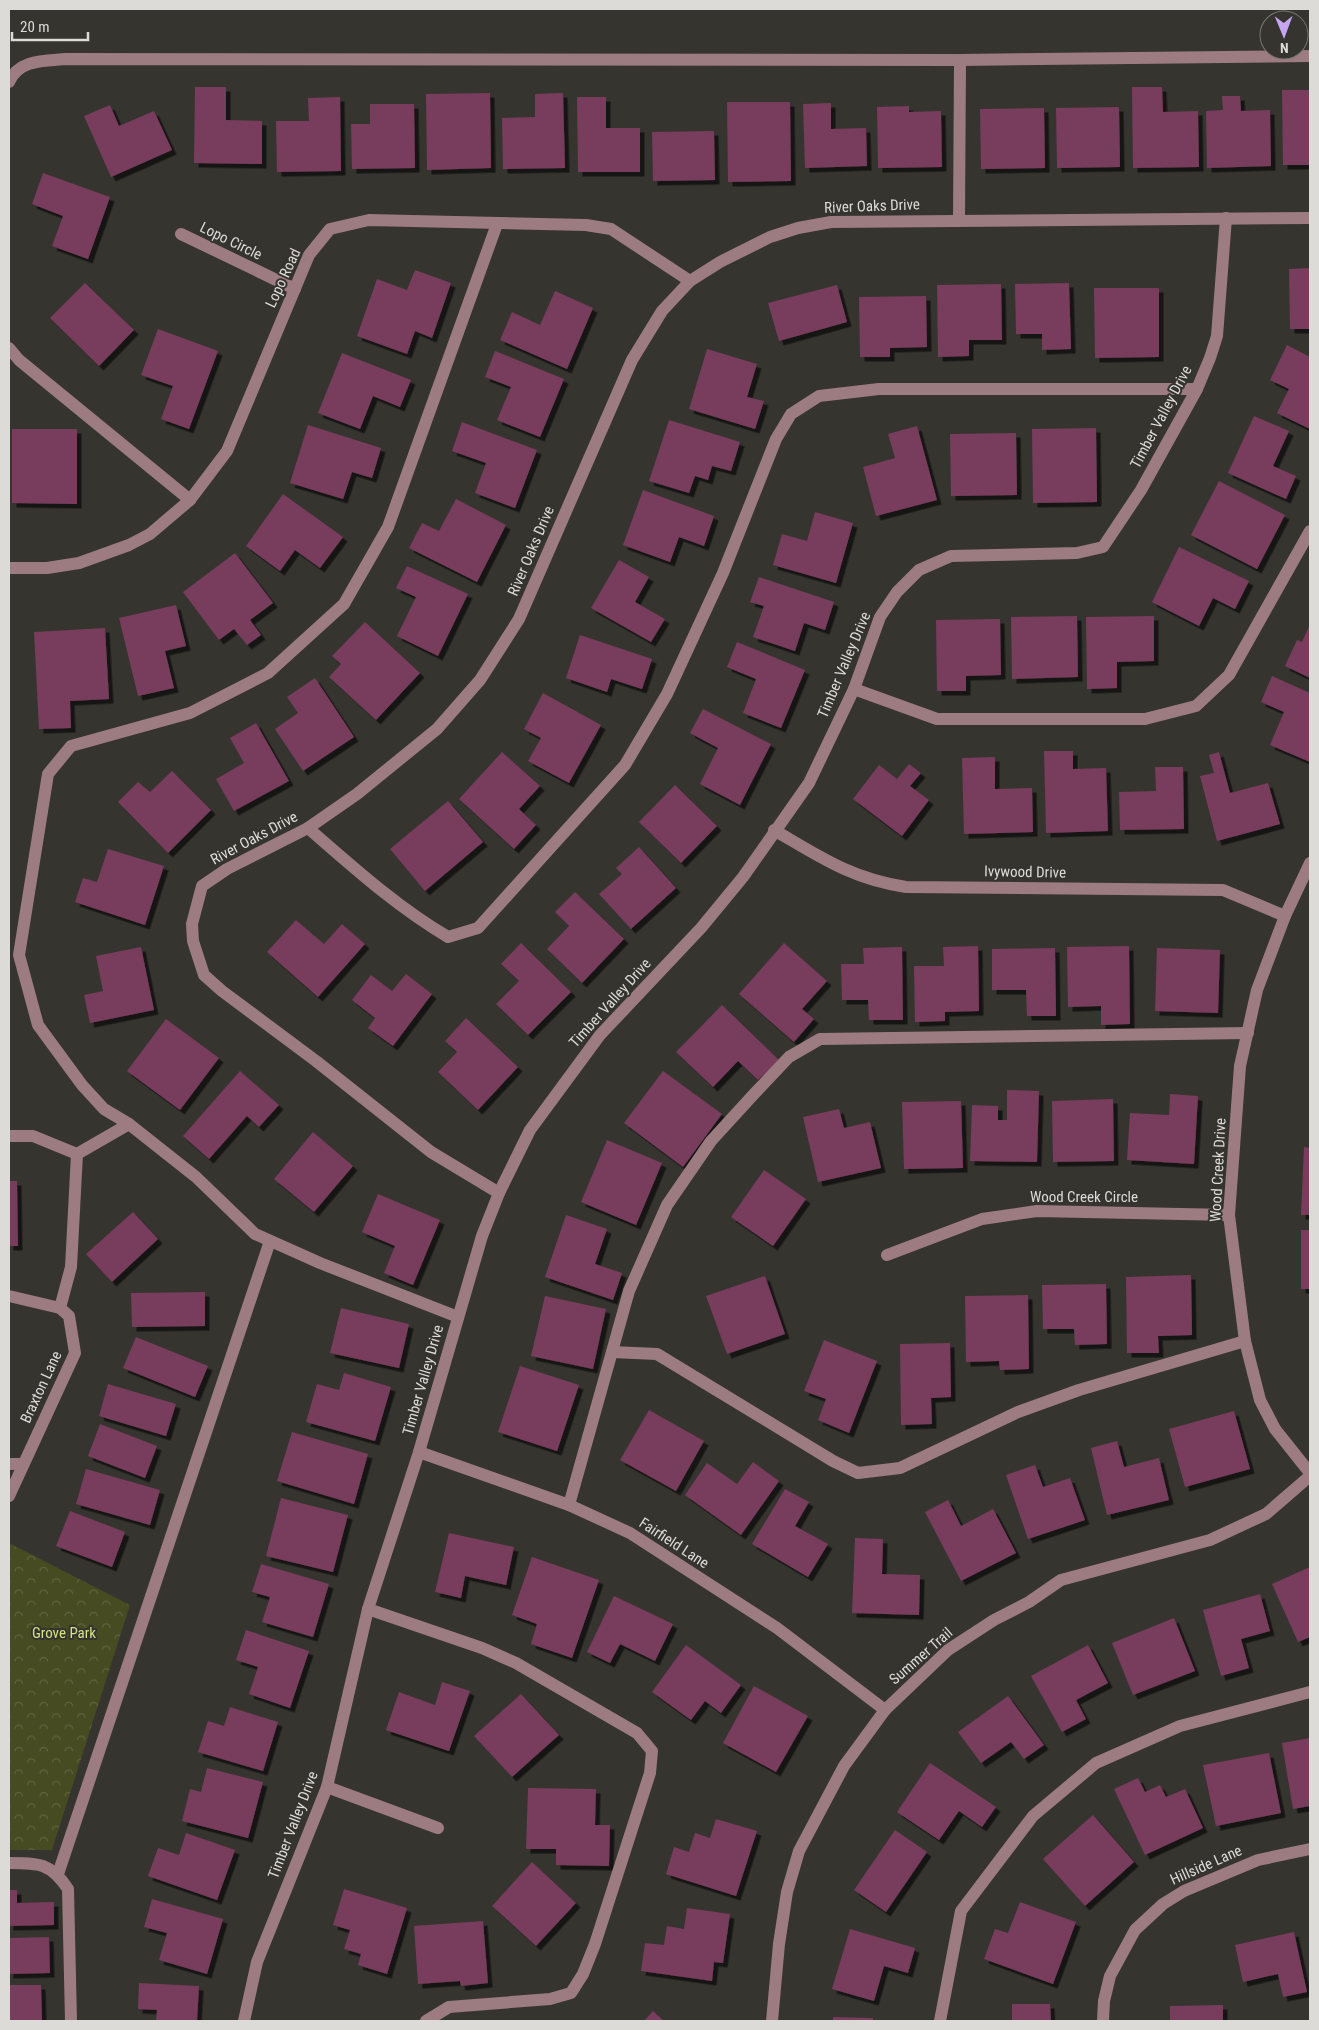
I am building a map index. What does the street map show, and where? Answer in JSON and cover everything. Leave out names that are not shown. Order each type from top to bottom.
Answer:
[{"type":"street","points":[[9,82],[18,68],[34,61],[66,59],[960,60],[1310,56]]},
{"type":"street","points":[[958,220],[960,60]]},
{"type":"street","name":"Timber Valley Drive","points":[[244,2021],[257,1962],[327,1787],[368,1609],[418,1452],[482,1236],[499,1193],[530,1130],[600,1035],[701,928],[743,877],[774,830],[809,783],[854,689],[880,617],[898,592],[919,570],[950,556],[1077,553],[1103,547],[1141,490],[1196,389],[1217,336],[1226,218]]},
{"type":"street","name":"River Oaks Drive","points":[[499,1193],[431,1152],[316,1061],[222,991],[204,975],[193,941],[192,924],[202,886],[227,869],[308,828],[357,794],[437,729],[480,680],[519,619],[632,360],[662,311],[690,281],[720,262],[770,237],[798,228],[831,222],[1310,218]]},
{"type":"street","name":"Lopo Road","points":[[9,568],[48,568],[79,563],[129,546],[150,534],[190,500],[227,451],[264,357],[309,255],[330,229],[369,220],[586,225],[610,229],[690,281]]},
{"type":"street","points":[[458,1317],[320,1263],[255,1234],[196,1177],[129,1124],[104,1109],[82,1085],[38,1025],[19,955],[48,774],[71,746],[190,713],[268,673],[344,604],[388,527],[497,224]]},
{"type":"street","name":"Lopo Circle","points":[[181,234],[295,289]]},
{"type":"street","points":[[9,348],[19,360],[190,500]]},
{"type":"street","points":[[308,828],[389,897],[423,922],[448,937],[478,928],[624,765],[667,694],[723,573],[776,439],[790,414],[819,396],[879,389],[1196,389]]},
{"type":"street","points":[[854,689],[937,719],[1145,719],[1196,706],[1229,675],[1310,531]]},
{"type":"street","name":"Ivywood Drive","points":[[774,830],[835,867],[878,883],[906,886],[1223,890],[1285,916]]},
{"type":"street","name":"Wood Creek Drive","points":[[1310,863],[1285,916],[1257,990],[1240,1066],[1229,1215],[1245,1341],[1260,1400],[1275,1429],[1310,1474]]},
{"type":"street","points":[[569,1505],[629,1291],[667,1205],[712,1141],[789,1057],[820,1039],[1248,1032]]},
{"type":"street","points":[[76,1154],[129,1124]]},
{"type":"street","points":[[9,1136],[33,1136],[76,1154]]},
{"type":"street","points":[[9,1296],[65,1312],[71,1267],[76,1154]]},
{"type":"street","name":"Wood Creek Circle","points":[[887,1255],[982,1219],[1037,1211],[1229,1215]]},
{"type":"street","points":[[58,1874],[270,1241]]},
{"type":"street","name":"Braxton Lane","points":[[9,1496],[75,1353],[65,1312]]},
{"type":"street","points":[[612,1352],[657,1354],[833,1461],[858,1472],[900,1468],[1018,1412],[1079,1390],[1245,1341]]},
{"type":"street","name":"Fairfield Lane","points":[[418,1452],[569,1505],[630,1533],[777,1628],[885,1710]]},
{"type":"street","points":[[9,1464],[23,1464]]},
{"type":"street","name":"Summer Trail","points":[[772,2021],[779,1944],[788,1892],[799,1851],[844,1766],[885,1710],[948,1650],[994,1620],[1029,1602],[1061,1580],[1210,1540],[1266,1514],[1310,1474]]},
{"type":"street","points":[[368,1609],[482,1648],[516,1662],[637,1734],[652,1751],[650,1772],[595,1944],[583,1974],[571,1993],[550,1999],[449,2007],[426,2021]]},
{"type":"street","points":[[940,2021],[961,1912],[1033,1816],[1096,1764],[1129,1748],[1180,1726],[1310,1692]]},
{"type":"street","points":[[327,1787],[438,1828]]},
{"type":"street","name":"Hillside Lane","points":[[1103,2021],[1104,2002],[1110,1976],[1134,1930],[1162,1904],[1184,1891],[1258,1860],[1310,1849]]},
{"type":"street","points":[[9,1863],[46,1865],[58,1874],[68,1890],[71,2021]]},
{"type":"green space","name":"Grove Park","points":[[9,1543],[130,1605],[52,1850],[9,1850]]},
{"type":"building","points":[[195,87],[226,87],[226,120],[262,121],[262,164],[194,163]]},
{"type":"building","points":[[1132,87],[1162,87],[1163,112],[1198,111],[1199,167],[1133,168]]},
{"type":"building","points":[[1282,90],[1310,90],[1310,165],[1283,165]]},
{"type":"building","points":[[490,93],[491,168],[427,170],[426,94]]},
{"type":"building","points":[[563,93],[565,168],[503,169],[502,118],[535,117],[535,94]]},
{"type":"building","points":[[1222,96],[1240,96],[1241,111],[1270,110],[1271,166],[1207,168],[1206,111],[1223,110]]},
{"type":"building","points":[[340,97],[341,171],[277,172],[276,121],[309,121],[308,98]]},
{"type":"building","points":[[577,97],[606,97],[606,128],[640,128],[640,172],[578,172]]},
{"type":"building","points":[[727,102],[790,102],[791,181],[728,182]]},
{"type":"building","points":[[831,103],[831,129],[866,128],[867,166],[805,168],[803,104]]},
{"type":"building","points":[[370,104],[414,104],[415,168],[352,169],[351,124],[370,124]]},
{"type":"building","points":[[110,105],[119,126],[154,111],[172,150],[111,177],[84,116]]},
{"type":"building","points":[[909,106],[909,112],[941,111],[942,167],[878,168],[877,107]]},
{"type":"building","points":[[1119,107],[1120,167],[1057,168],[1056,108]]},
{"type":"building","points":[[1044,108],[1045,168],[981,169],[980,109]]},
{"type":"building","points":[[714,131],[715,180],[653,181],[652,132]]},
{"type":"building","points":[[43,173],[110,197],[88,259],[52,246],[63,216],[32,204]]},
{"type":"building","points":[[1310,268],[1310,329],[1290,329],[1289,269]]},
{"type":"building","points":[[415,270],[451,283],[432,338],[415,331],[407,354],[357,336],[377,279],[407,290]]},
{"type":"building","points":[[85,283],[134,330],[99,366],[50,318]]},
{"type":"building","points":[[1069,283],[1071,349],[1042,350],[1042,334],[1016,334],[1015,284]]},
{"type":"building","points":[[1001,284],[1002,340],[969,340],[969,356],[938,357],[937,285]]},
{"type":"building","points":[[837,285],[847,322],[779,341],[768,303]]},
{"type":"building","points":[[1094,288],[1159,288],[1159,357],[1095,358]]},
{"type":"building","points":[[555,291],[593,308],[567,369],[500,340],[512,312],[540,325]]},
{"type":"building","points":[[926,296],[927,347],[890,348],[890,357],[860,357],[859,297]]},
{"type":"building","points":[[158,329],[218,351],[189,429],[161,419],[173,386],[141,375]]},
{"type":"building","points":[[1287,345],[1310,357],[1310,429],[1277,413],[1289,389],[1270,380]]},
{"type":"building","points":[[707,349],[757,364],[747,397],[764,401],[755,429],[689,409]]},
{"type":"building","points":[[495,351],[564,379],[540,437],[497,420],[511,387],[485,377]]},
{"type":"building","points":[[342,353],[411,380],[400,407],[373,396],[360,429],[318,413]]},
{"type":"building","points":[[1254,416],[1289,431],[1273,466],[1296,476],[1286,499],[1228,473]]},
{"type":"building","points":[[669,420],[740,442],[731,471],[712,466],[708,480],[695,476],[689,493],[649,481]]},
{"type":"building","points":[[462,422],[537,450],[515,508],[475,493],[486,463],[452,451]]},
{"type":"building","points":[[308,425],[381,448],[372,478],[352,472],[343,499],[290,483]]},
{"type":"building","points":[[917,426],[937,500],[876,516],[863,467],[895,458],[888,434]]},
{"type":"building","points":[[1096,428],[1097,502],[1033,503],[1032,429]]},
{"type":"building","points":[[12,429],[77,429],[77,504],[12,503]]},
{"type":"building","points":[[1016,433],[1017,495],[951,496],[950,434]]},
{"type":"building","points":[[1219,481],[1285,515],[1257,569],[1191,535]]},
{"type":"building","points":[[643,490],[714,516],[704,546],[679,537],[670,562],[623,545]]},
{"type":"building","points":[[283,494],[343,537],[320,568],[295,550],[280,571],[246,546]]},
{"type":"building","points":[[456,499],[506,525],[477,582],[409,548],[422,523],[439,531]]},
{"type":"building","points":[[815,512],[853,523],[836,583],[773,565],[782,534],[807,541]]},
{"type":"building","points":[[1179,547],[1249,581],[1235,609],[1213,598],[1199,626],[1152,602]]},
{"type":"building","points":[[235,553],[273,603],[250,620],[261,635],[247,645],[234,629],[219,640],[183,592]]},
{"type":"building","points":[[619,560],[649,577],[635,602],[665,619],[651,642],[591,608]]},
{"type":"building","points":[[407,566],[468,594],[438,656],[397,636],[416,597],[396,588]]},
{"type":"building","points":[[759,577],[834,602],[825,630],[804,623],[795,651],[753,637],[764,606],[750,602]]},
{"type":"building","points":[[176,605],[186,646],[165,651],[174,688],[138,696],[119,618]]},
{"type":"building","points":[[1077,616],[1078,677],[1012,679],[1011,617]]},
{"type":"building","points":[[1154,616],[1154,661],[1117,662],[1117,688],[1087,689],[1086,617]]},
{"type":"building","points":[[1000,619],[1001,675],[966,676],[966,691],[937,691],[936,620]]},
{"type":"building","points":[[365,622],[420,673],[376,720],[329,677],[341,664],[332,656]]},
{"type":"building","points":[[1310,624],[1310,678],[1285,666],[1297,640],[1302,642]]},
{"type":"building","points":[[105,628],[109,699],[70,701],[71,728],[39,729],[34,632]]},
{"type":"building","points":[[580,635],[652,659],[642,689],[611,679],[607,692],[566,678]]},
{"type":"building","points":[[737,642],[805,670],[781,728],[743,713],[756,679],[727,667]]},
{"type":"building","points":[[1272,676],[1310,693],[1310,762],[1270,745],[1284,712],[1261,702]]},
{"type":"building","points":[[315,678],[354,737],[303,771],[275,729],[298,713],[287,697]]},
{"type":"building","points":[[543,693],[601,725],[569,783],[528,761],[541,738],[524,729]]},
{"type":"building","points":[[703,709],[771,744],[740,805],[700,784],[718,748],[690,733]]},
{"type":"building","points":[[256,723],[289,781],[234,811],[216,779],[244,763],[230,738]]},
{"type":"building","points":[[1044,751],[1073,751],[1073,769],[1106,768],[1108,831],[1046,833]]},
{"type":"building","points":[[502,752],[540,786],[519,809],[536,825],[514,849],[459,799]]},
{"type":"building","points":[[1219,752],[1230,793],[1268,783],[1280,824],[1217,841],[1200,776],[1214,773],[1209,755]]},
{"type":"building","points":[[995,757],[995,789],[1032,788],[1033,832],[964,834],[962,758]]},
{"type":"building","points":[[909,764],[921,773],[910,786],[929,800],[902,836],[853,799],[879,765],[897,779]]},
{"type":"building","points":[[1155,767],[1183,767],[1184,829],[1120,830],[1119,792],[1156,791]]},
{"type":"building","points":[[172,771],[211,810],[168,853],[118,802],[138,782],[150,792]]},
{"type":"building","points":[[675,785],[717,826],[681,863],[639,822]]},
{"type":"building","points":[[448,801],[483,842],[425,891],[390,849]]},
{"type":"building","points":[[639,847],[676,888],[631,929],[599,894],[622,874],[616,868]]},
{"type":"building","points":[[108,849],[164,866],[145,925],[75,902],[83,878],[97,882]]},
{"type":"building","points":[[575,892],[624,939],[582,983],[547,949],[569,926],[555,912]]},
{"type":"building","points":[[296,920],[324,944],[342,924],[365,944],[318,997],[267,952]]},
{"type":"building","points":[[521,943],[571,992],[528,1035],[496,1004],[519,981],[501,964]]},
{"type":"building","points":[[784,943],[827,981],[802,1009],[814,1019],[794,1042],[739,994]]},
{"type":"building","points":[[978,946],[979,1011],[945,1012],[945,1021],[915,1022],[914,966],[944,966],[943,947]]},
{"type":"building","points":[[1129,946],[1130,1024],[1101,1025],[1101,1006],[1068,1007],[1067,947]]},
{"type":"building","points":[[141,947],[154,1010],[90,1023],[84,995],[103,991],[96,956]]},
{"type":"building","points":[[902,947],[903,1020],[869,1020],[868,1000],[842,1000],[841,964],[864,964],[863,948]]},
{"type":"building","points":[[1055,948],[1056,1016],[1027,1016],[1026,990],[992,990],[992,949]]},
{"type":"building","points":[[1157,948],[1220,950],[1218,1013],[1155,1011]]},
{"type":"building","points":[[406,974],[432,994],[393,1046],[368,1028],[375,1018],[352,1000],[371,975],[392,991]]},
{"type":"building","points":[[722,1005],[779,1060],[758,1080],[738,1061],[713,1087],[676,1052]]},
{"type":"building","points":[[466,1018],[518,1067],[478,1110],[438,1072],[457,1052],[445,1041]]},
{"type":"building","points":[[166,1019],[219,1058],[180,1110],[127,1071]]},
{"type":"building","points":[[240,1071],[279,1105],[259,1127],[247,1116],[209,1159],[183,1136]]},
{"type":"building","points":[[663,1071],[722,1114],[683,1167],[624,1123]]},
{"type":"building","points":[[1007,1090],[1039,1091],[1037,1162],[970,1161],[972,1105],[998,1106],[998,1120],[1007,1120]]},
{"type":"building","points":[[1170,1094],[1198,1096],[1194,1164],[1127,1160],[1130,1113],[1169,1115]]},
{"type":"building","points":[[1113,1099],[1114,1161],[1053,1162],[1052,1101]]},
{"type":"building","points":[[961,1101],[963,1168],[904,1169],[902,1102]]},
{"type":"building","points":[[839,1109],[844,1128],[870,1122],[881,1168],[818,1182],[803,1117]]},
{"type":"building","points":[[313,1132],[353,1166],[314,1212],[274,1179]]},
{"type":"building","points":[[607,1140],[662,1163],[636,1225],[581,1202]]},
{"type":"building","points":[[1304,1147],[1310,1148],[1310,1215],[1301,1215]]},
{"type":"building","points":[[764,1170],[806,1199],[773,1246],[731,1217]]},
{"type":"building","points":[[9,1181],[17,1181],[18,1246],[9,1246]]},
{"type":"building","points":[[378,1194],[440,1220],[413,1285],[384,1273],[395,1246],[362,1232]]},
{"type":"building","points":[[133,1212],[158,1239],[112,1282],[86,1254]]},
{"type":"building","points":[[566,1215],[607,1229],[595,1264],[622,1273],[613,1300],[545,1277]]},
{"type":"building","points":[[1301,1230],[1310,1230],[1310,1289],[1301,1289]]},
{"type":"building","points":[[1191,1275],[1192,1335],[1158,1336],[1159,1353],[1127,1353],[1126,1277]]},
{"type":"building","points":[[765,1276],[785,1334],[727,1354],[706,1296]]},
{"type":"building","points":[[1106,1284],[1107,1344],[1075,1345],[1074,1329],[1043,1329],[1042,1285]]},
{"type":"building","points":[[205,1292],[205,1326],[132,1327],[131,1293]]},
{"type":"building","points":[[1028,1295],[1029,1369],[1000,1370],[999,1361],[966,1362],[965,1296]]},
{"type":"building","points":[[545,1296],[606,1309],[593,1369],[531,1356]]},
{"type":"building","points":[[341,1308],[409,1324],[399,1368],[330,1353]]},
{"type":"building","points":[[136,1337],[208,1366],[195,1397],[123,1368]]},
{"type":"building","points":[[824,1340],[877,1361],[849,1433],[818,1420],[826,1399],[804,1391]]},
{"type":"building","points":[[950,1343],[951,1397],[931,1398],[932,1424],[901,1425],[900,1344]]},
{"type":"building","points":[[520,1366],[579,1385],[557,1451],[498,1432]]},
{"type":"building","points":[[344,1373],[391,1387],[375,1441],[306,1422],[317,1384],[339,1390]]},
{"type":"building","points":[[108,1384],[176,1404],[166,1436],[99,1416]]},
{"type":"building","points":[[649,1410],[704,1441],[676,1491],[620,1460]]},
{"type":"building","points":[[1234,1411],[1250,1469],[1185,1487],[1169,1429]]},
{"type":"building","points":[[100,1424],[157,1446],[145,1478],[88,1456]]},
{"type":"building","points":[[292,1432],[368,1454],[354,1504],[277,1481]]},
{"type":"building","points":[[1117,1441],[1124,1467],[1159,1458],[1169,1500],[1107,1515],[1091,1448]]},
{"type":"building","points":[[753,1462],[779,1481],[741,1535],[685,1495],[707,1463],[737,1484]]},
{"type":"building","points":[[1035,1465],[1043,1487],[1070,1478],[1085,1520],[1028,1539],[1006,1475]]},
{"type":"building","points":[[86,1469],[160,1490],[150,1525],[76,1504]]},
{"type":"building","points":[[785,1489],[809,1502],[795,1526],[828,1544],[808,1577],[752,1544]]},
{"type":"building","points":[[281,1498],[348,1515],[333,1572],[266,1556]]},
{"type":"building","points":[[948,1500],[961,1526],[993,1509],[1016,1553],[961,1581],[925,1512]]},
{"type":"building","points":[[70,1511],[125,1532],[112,1567],[56,1546]]},
{"type":"building","points":[[449,1533],[514,1547],[506,1585],[465,1576],[461,1598],[435,1592]]},
{"type":"building","points":[[855,1538],[883,1539],[882,1574],[920,1575],[919,1615],[852,1613]]},
{"type":"building","points":[[532,1557],[599,1580],[572,1658],[531,1644],[537,1624],[512,1615]]},
{"type":"building","points":[[261,1564],[329,1584],[313,1637],[262,1622],[270,1597],[252,1592]]},
{"type":"building","points":[[1310,1567],[1310,1637],[1298,1642],[1272,1584]]},
{"type":"building","points":[[1260,1594],[1270,1631],[1241,1639],[1249,1668],[1221,1676],[1203,1610]]},
{"type":"building","points":[[614,1596],[673,1624],[655,1661],[620,1644],[610,1663],[587,1652]]},
{"type":"building","points":[[1174,1618],[1195,1671],[1133,1695],[1112,1643]]},
{"type":"building","points":[[246,1630],[309,1651],[290,1708],[249,1694],[258,1667],[236,1660]]},
{"type":"building","points":[[686,1645],[741,1685],[721,1713],[705,1701],[691,1720],[652,1692]]},
{"type":"building","points":[[1088,1645],[1108,1683],[1076,1700],[1086,1719],[1062,1732],[1031,1676]]},
{"type":"building","points":[[442,1682],[470,1691],[449,1751],[386,1730],[399,1692],[435,1705]]},
{"type":"building","points":[[754,1686],[808,1716],[776,1772],[723,1743]]},
{"type":"building","points":[[521,1694],[559,1735],[512,1777],[474,1736]]},
{"type":"building","points":[[1008,1696],[1044,1745],[1024,1759],[1011,1742],[981,1763],[958,1732]]},
{"type":"building","points":[[230,1707],[278,1722],[263,1771],[198,1752],[208,1721],[224,1726]]},
{"type":"building","points":[[1310,1738],[1310,1806],[1293,1809],[1282,1743]]},
{"type":"building","points":[[1269,1753],[1281,1813],[1216,1826],[1203,1765]]},
{"type":"building","points":[[930,1763],[996,1807],[982,1827],[959,1811],[939,1840],[897,1812]]},
{"type":"building","points":[[207,1768],[263,1782],[248,1838],[182,1821],[190,1789],[201,1792]]},
{"type":"building","points":[[1138,1778],[1145,1792],[1160,1785],[1166,1797],[1185,1789],[1203,1828],[1145,1855],[1114,1789]]},
{"type":"building","points":[[528,1788],[596,1789],[595,1825],[610,1825],[609,1866],[556,1865],[556,1849],[526,1849]]},
{"type":"building","points":[[1093,1815],[1134,1862],[1085,1906],[1043,1859]]},
{"type":"building","points":[[716,1819],[757,1831],[736,1896],[666,1874],[674,1847],[689,1852],[695,1833],[710,1838]]},
{"type":"building","points":[[895,1830],[927,1852],[886,1912],[854,1890]]},
{"type":"building","points":[[186,1833],[235,1850],[217,1900],[148,1876],[158,1848],[179,1855]]},
{"type":"building","points":[[532,1862],[576,1903],[536,1946],[492,1906]]},
{"type":"building","points":[[344,1889],[407,1908],[387,1974],[358,1965],[361,1954],[344,1949],[350,1930],[333,1925]]},
{"type":"building","points":[[9,1890],[17,1890],[17,1903],[54,1902],[54,1925],[9,1926]]},
{"type":"building","points":[[152,1899],[223,1919],[207,1974],[159,1960],[167,1933],[144,1927]]},
{"type":"building","points":[[1020,1902],[1076,1922],[1053,1984],[984,1959],[995,1929],[1008,1933]]},
{"type":"building","points":[[687,1908],[730,1914],[723,1963],[714,1962],[712,1981],[641,1971],[645,1943],[664,1945],[667,1926],[684,1929]]},
{"type":"building","points":[[483,1921],[488,1983],[461,1986],[460,1981],[418,1984],[414,1926]]},
{"type":"building","points":[[850,1929],[915,1948],[908,1973],[884,1966],[874,2001],[832,1989]]},
{"type":"building","points":[[1294,1932],[1307,1992],[1283,1997],[1278,1974],[1243,1982],[1235,1945]]},
{"type":"building","points":[[49,1937],[50,1973],[9,1974],[9,1938]]},
{"type":"building","points":[[139,1983],[199,1986],[197,2021],[156,2021],[157,2010],[138,2009]]},
{"type":"building","points":[[9,1985],[41,1985],[42,2020],[9,2020]]},
{"type":"building","points":[[1012,2004],[1050,2004],[1051,2021],[1012,2021]]},
{"type":"building","points":[[1223,2005],[1223,2021],[1170,2021],[1170,2006]]},
{"type":"building","points":[[653,2011],[664,2021],[644,2021]]},
{"type":"building","points":[[833,2017],[873,2018],[873,2021],[833,2021]]}]
